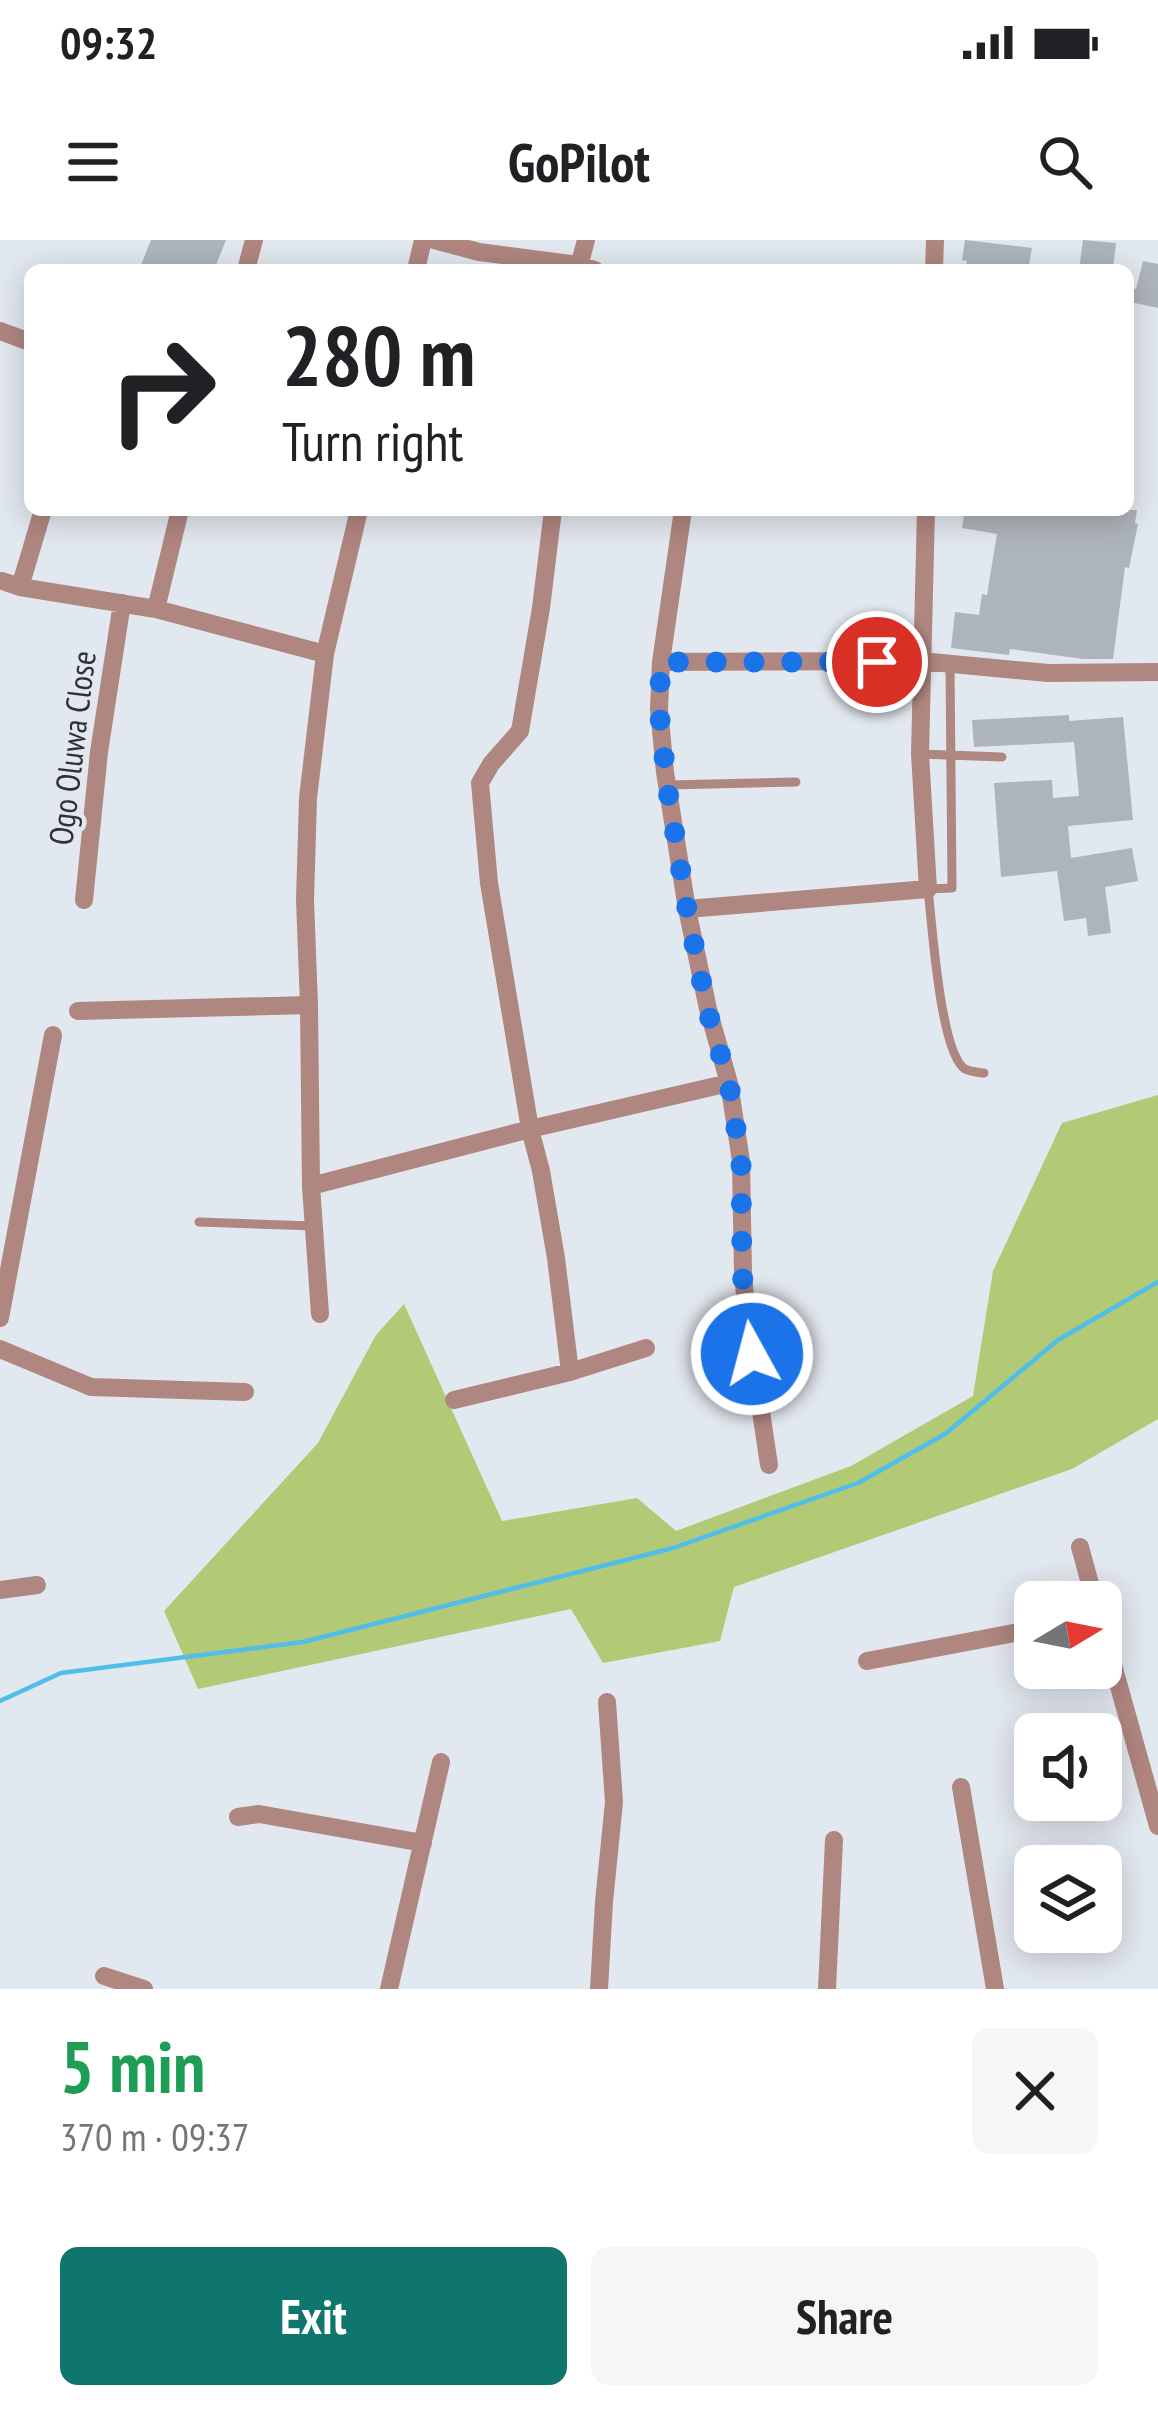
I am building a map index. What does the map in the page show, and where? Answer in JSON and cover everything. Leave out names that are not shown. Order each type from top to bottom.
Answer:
[{"type":"street","points":[[434,240],[558,264]]},
{"type":"street","points":[[40,516],[11,584],[156,609],[325,654]]},
{"type":"street","points":[[156,609],[179,516]]},
{"type":"street","points":[[320,1314],[311,1186],[304,900],[308,798],[325,654],[358,516]]},
{"type":"street","points":[[552,516],[520,731],[490,764],[481,783],[489,883],[556,1258],[570,1372]]},
{"type":"street","points":[[682,516],[661,662],[659,709],[687,909],[707,1009],[729,1083],[741,1161],[742,1273],[769,1465]]},
{"type":"street","points":[[687,909],[928,889],[920,754],[926,516]]},
{"type":"street","name":"Ogo Oluwa Close","points":[[84,900],[99,752],[122,603]]},
{"type":"street","points":[[661,662],[920,662],[1048,673],[1158,673]]},
{"type":"street","points":[[78,1011],[310,1005]]},
{"type":"street","points":[[0,1318],[53,1035]]},
{"type":"street","points":[[311,1186],[729,1083]]},
{"type":"street","points":[[454,1400],[646,1348]]},
{"type":"street","points":[[0,1349],[91,1387],[245,1392]]},
{"type":"street","points":[[1080,1547],[1089,1581]]},
{"type":"street","points":[[0,1589],[37,1586]]},
{"type":"street","points":[[867,1660],[1014,1633]]},
{"type":"street","points":[[1120,1689],[1158,1826]]},
{"type":"street","points":[[599,1989],[614,1802],[607,1702]]},
{"type":"street","points":[[389,1989],[441,1762]]},
{"type":"street","points":[[961,1787],[994,1989]]},
{"type":"street","points":[[238,1816],[259,1814],[423,1843]]},
{"type":"street","points":[[827,1989],[834,1840]]},
{"type":"street","points":[[104,1976],[143,1989]]},
{"type":"lane","points":[[950,666],[952,888],[928,889],[945,1029],[960,1064],[984,1073]]},
{"type":"lane","points":[[920,754],[1003,758]]},
{"type":"lane","points":[[667,785],[796,782]]},
{"type":"lane","points":[[199,1222],[314,1226]]},
{"type":"green space","points":[[1158,1095],[1158,1419],[1072,1469],[734,1587],[720,1641],[603,1663],[571,1609],[198,1689],[164,1611],[318,1443],[376,1335],[404,1304],[502,1521],[637,1498],[676,1531],[851,1466],[973,1396],[993,1271],[1062,1123]]},
{"type":"building","points":[[151,240],[226,240],[216,264],[141,264]]},
{"type":"building","points":[[965,240],[1032,248],[1029,264],[966,264],[962,260]]},
{"type":"building","points":[[1083,240],[1116,243],[1114,264],[1080,264]]},
{"type":"building","points":[[1143,261],[1158,264],[1158,308],[1134,303]]},
{"type":"building","points":[[1137,510],[1113,659],[951,648],[955,612],[979,615],[997,534],[962,528],[964,516],[1134,516]]},
{"type":"building","points":[[1069,715],[1069,721],[1123,717],[1133,820],[1068,826],[1071,858],[1132,848],[1138,881],[1105,887],[1111,933],[1088,936],[1086,918],[1064,921],[1057,871],[1001,877],[994,783],[1052,780],[1053,798],[1079,796],[1074,742],[974,747],[972,720]]},
{"type":"waterway","points":[[0,1701],[61,1673],[303,1642],[673,1548],[858,1483],[945,1434],[1058,1340],[1158,1282]]},
{"type":"route","points":[[752,1354],[742,1273],[741,1161],[729,1083],[707,1009],[687,909],[667,785],[659,709],[661,662],[877,662]]}]
